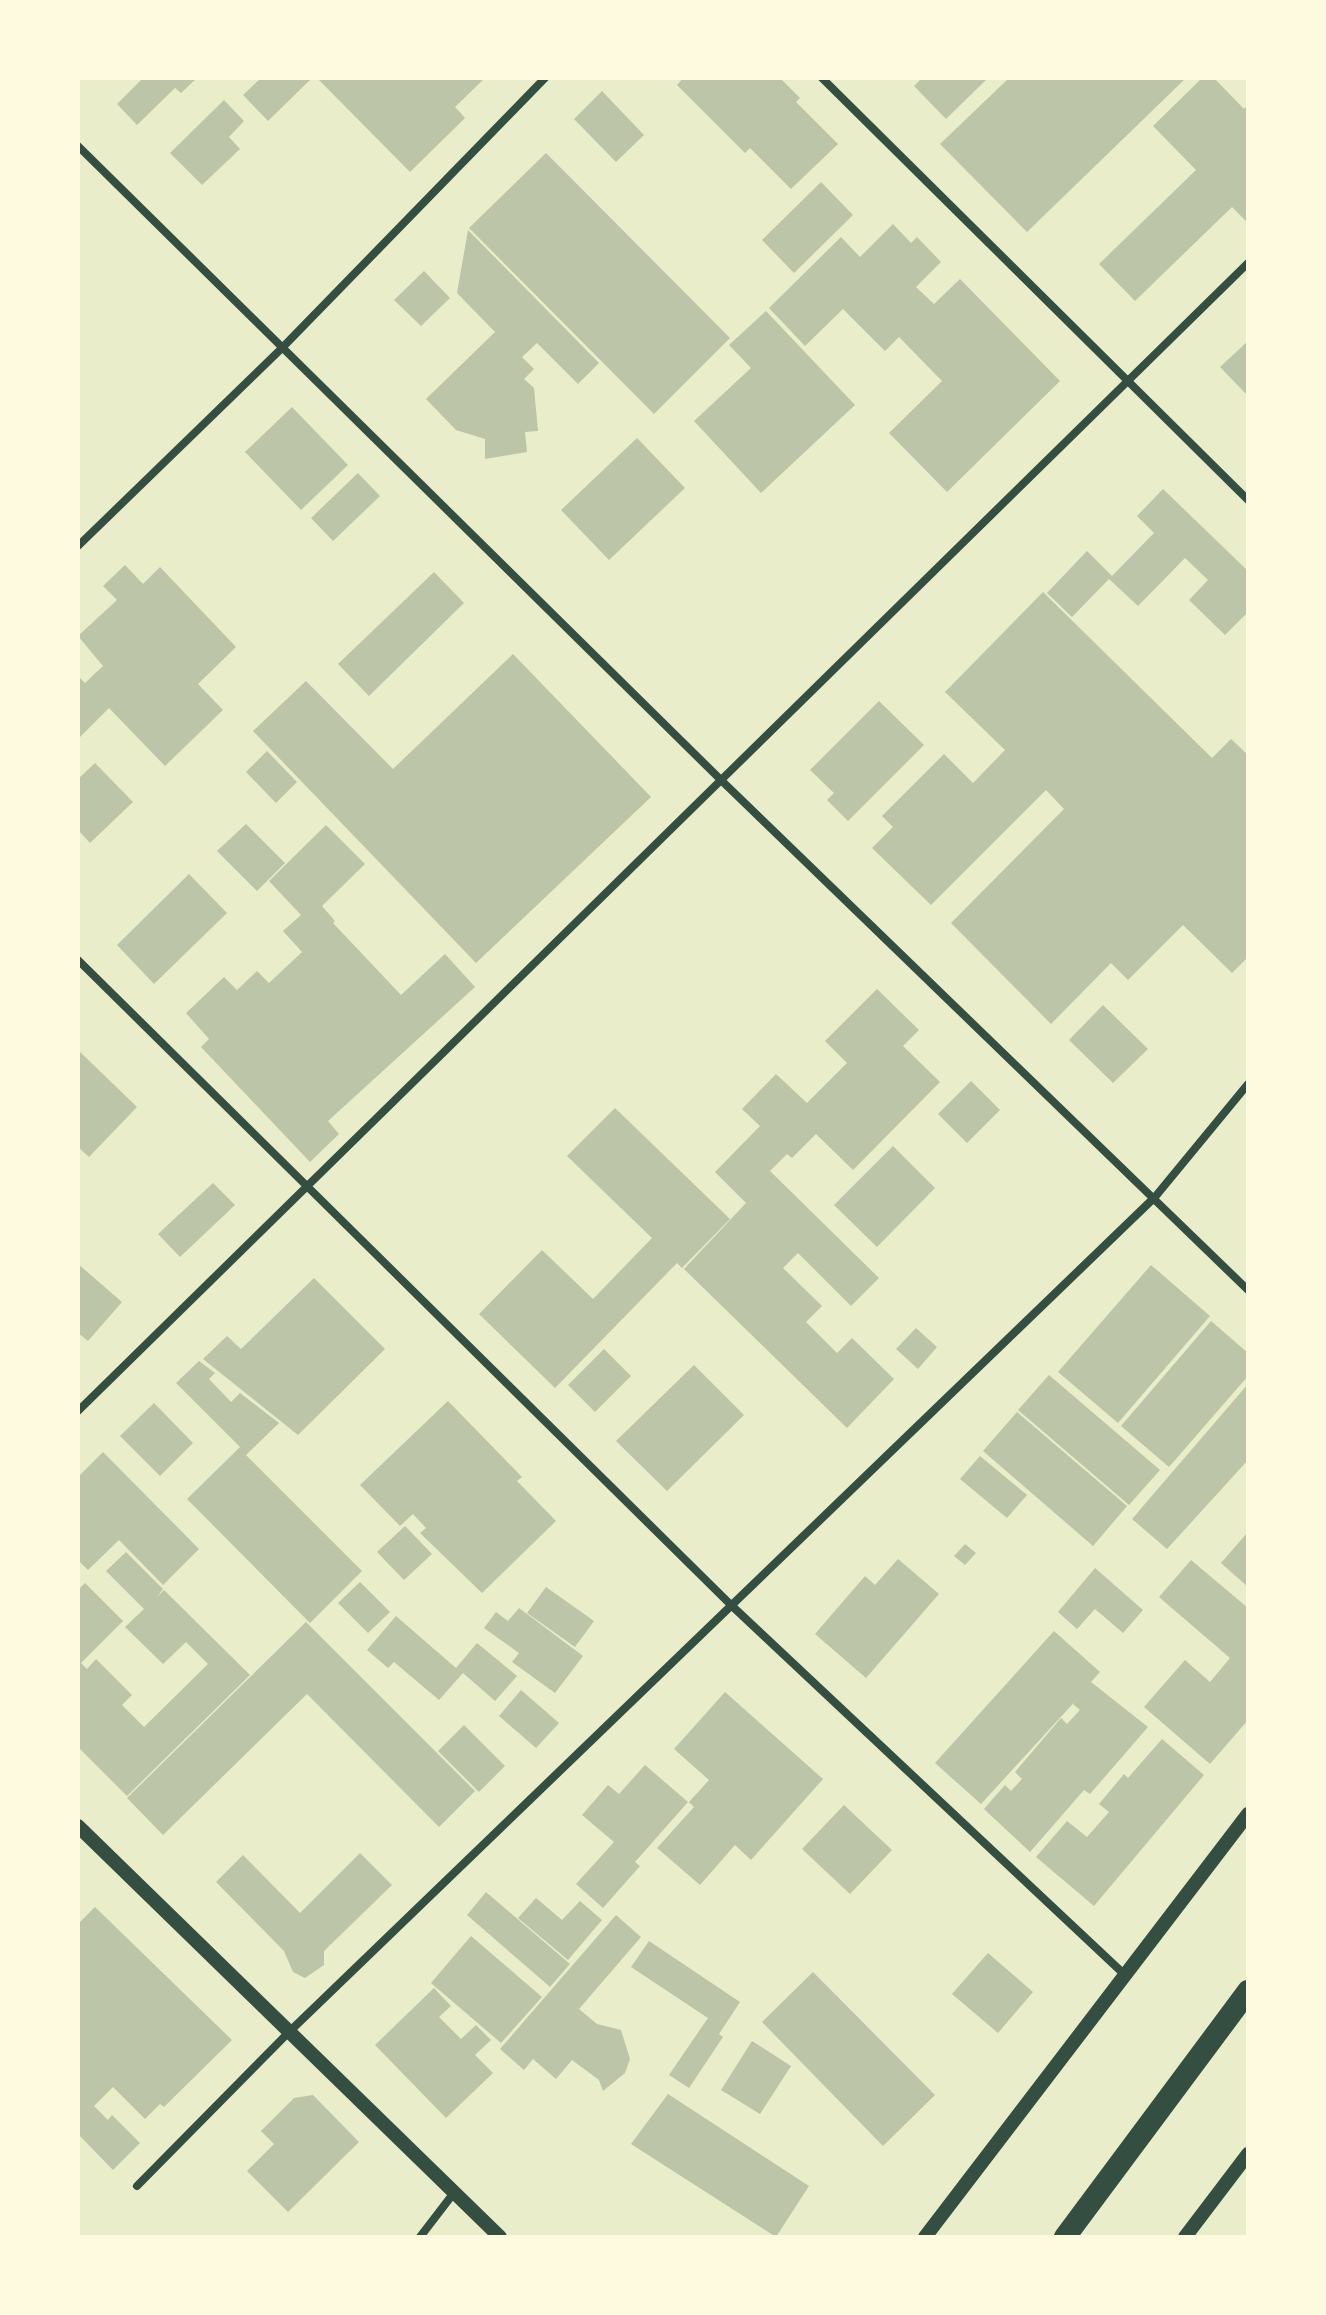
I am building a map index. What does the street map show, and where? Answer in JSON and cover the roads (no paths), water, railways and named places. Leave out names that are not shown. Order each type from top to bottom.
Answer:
[{"type":"highway","points":[[1065,2237],[1248,1991]]},
{"type":"street","points":[[78,546],[281,349],[545,78]]},
{"type":"street","points":[[822,78],[1248,500]]},
{"type":"street","points":[[78,146],[723,782],[1248,1290]]},
{"type":"street","points":[[78,1411],[723,782],[1248,263]]},
{"type":"street","points":[[78,960],[731,1605],[1125,1975]]},
{"type":"street","points":[[137,2186],[288,2033],[1155,1197],[1248,1084]]},
{"type":"street","points":[[925,2237],[1248,1814]]},
{"type":"street","points":[[78,1826],[500,2237]]},
{"type":"street","points":[[1185,2237],[1248,2154]]},
{"type":"street","points":[[420,2237],[453,2194]]}]
